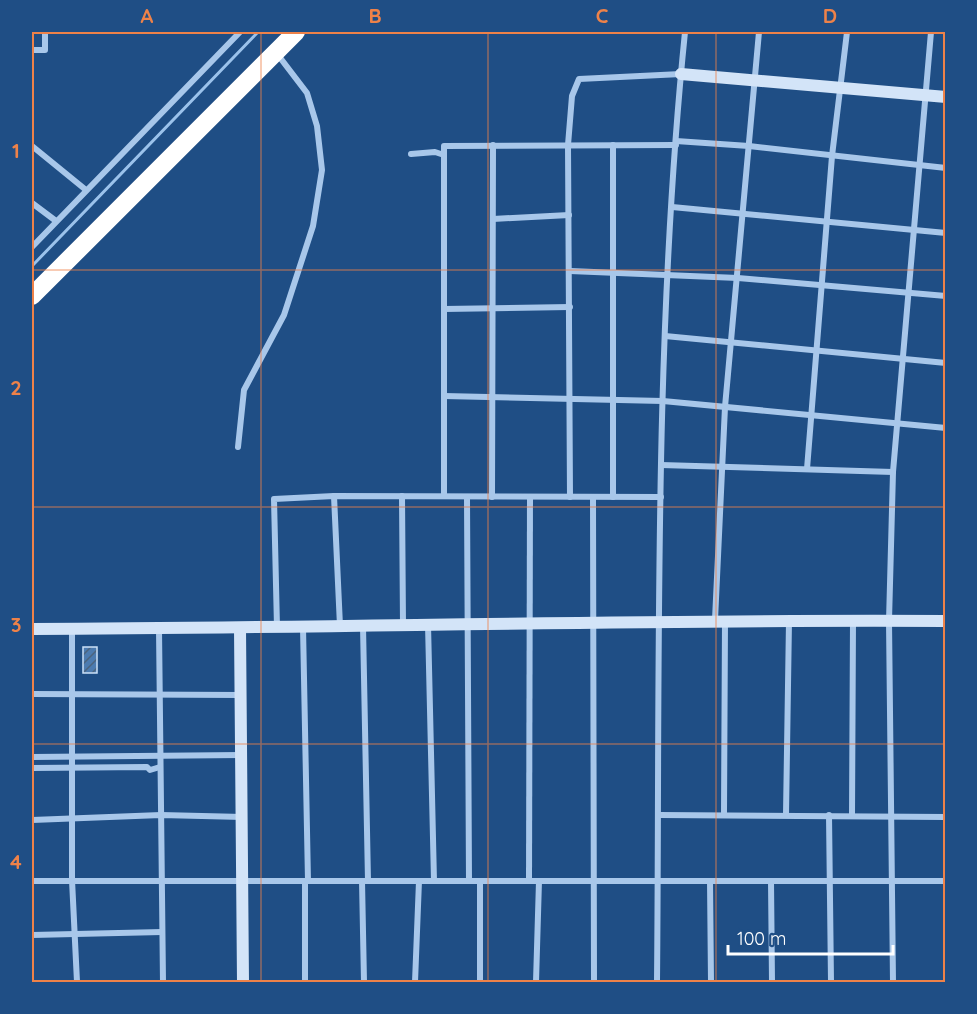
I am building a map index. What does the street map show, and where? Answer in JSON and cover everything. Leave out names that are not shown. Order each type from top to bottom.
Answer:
[{"type":"highway","points":[[32,296],[295,32]]},
{"type":"street","points":[[32,50],[45,50],[45,32]]},
{"type":"street","points":[[32,247],[240,32]]},
{"type":"street","points":[[657,982],[661,465],[668,274],[685,32]]},
{"type":"street","points":[[724,814],[720,620],[722,466],[725,407],[759,32]]},
{"type":"street","points":[[807,469],[820,285],[846,32]]},
{"type":"street","points":[[893,982],[889,621],[892,472],[931,32]]},
{"type":"street","points":[[238,447],[244,390],[284,315],[313,225],[322,170],[317,126],[307,93],[276,52]]},
{"type":"street","points":[[570,497],[568,145],[572,96],[579,79],[681,74],[945,97]]},
{"type":"street","points":[[444,496],[444,146],[676,143],[749,146],[945,168]]},
{"type":"street","points":[[492,497],[493,145]]},
{"type":"street","points":[[613,145],[613,497]]},
{"type":"street","points":[[32,146],[86,190]]},
{"type":"street","points":[[411,154],[435,152],[444,155]]},
{"type":"street","points":[[32,203],[56,221]]},
{"type":"street","points":[[672,207],[945,232]]},
{"type":"street","points":[[493,219],[569,215]]},
{"type":"street","points":[[570,271],[738,278],[945,296]]},
{"type":"street","points":[[444,309],[570,307]]},
{"type":"street","points":[[665,336],[732,340],[945,363]]},
{"type":"street","points":[[444,396],[663,401],[945,428]]},
{"type":"street","points":[[661,465],[892,472]]},
{"type":"street","points":[[277,627],[274,499],[334,496],[661,497]]},
{"type":"street","points":[[334,496],[340,626]]},
{"type":"street","points":[[402,496],[404,624]]},
{"type":"street","points":[[467,496],[469,881]]},
{"type":"street","points":[[529,881],[530,497]]},
{"type":"street","points":[[593,497],[594,982]]},
{"type":"street","points":[[32,629],[240,628],[660,620],[945,621]]},
{"type":"street","points":[[786,815],[789,621]]},
{"type":"street","points":[[852,816],[853,621]]},
{"type":"street","points":[[428,624],[434,881]]},
{"type":"street","points":[[363,625],[365,881],[363,982]]},
{"type":"street","points":[[303,627],[306,881],[304,982]]},
{"type":"street","points":[[240,628],[243,982]]},
{"type":"street","points":[[72,629],[72,880],[77,982]]},
{"type":"street","points":[[159,629],[163,982]]},
{"type":"street","points":[[32,694],[241,695]]},
{"type":"street","points":[[32,757],[160,758],[242,755]]},
{"type":"street","points":[[32,768],[147,767],[150,770],[160,767]]},
{"type":"street","points":[[32,820],[161,815],[243,817]]},
{"type":"street","points":[[658,815],[945,817]]},
{"type":"street","points":[[829,815],[831,982]]},
{"type":"street","points":[[32,881],[945,881]]},
{"type":"street","points":[[415,982],[419,881]]},
{"type":"street","points":[[480,881],[480,982]]},
{"type":"street","points":[[536,982],[539,881]]},
{"type":"street","points":[[710,881],[711,982]]},
{"type":"street","points":[[771,881],[772,982]]},
{"type":"street","points":[[32,935],[162,932]]},
{"type":"building","points":[[83,647],[97,647],[97,673],[83,673]]},
{"type":"waterway","points":[[32,266],[258,32]]}]
